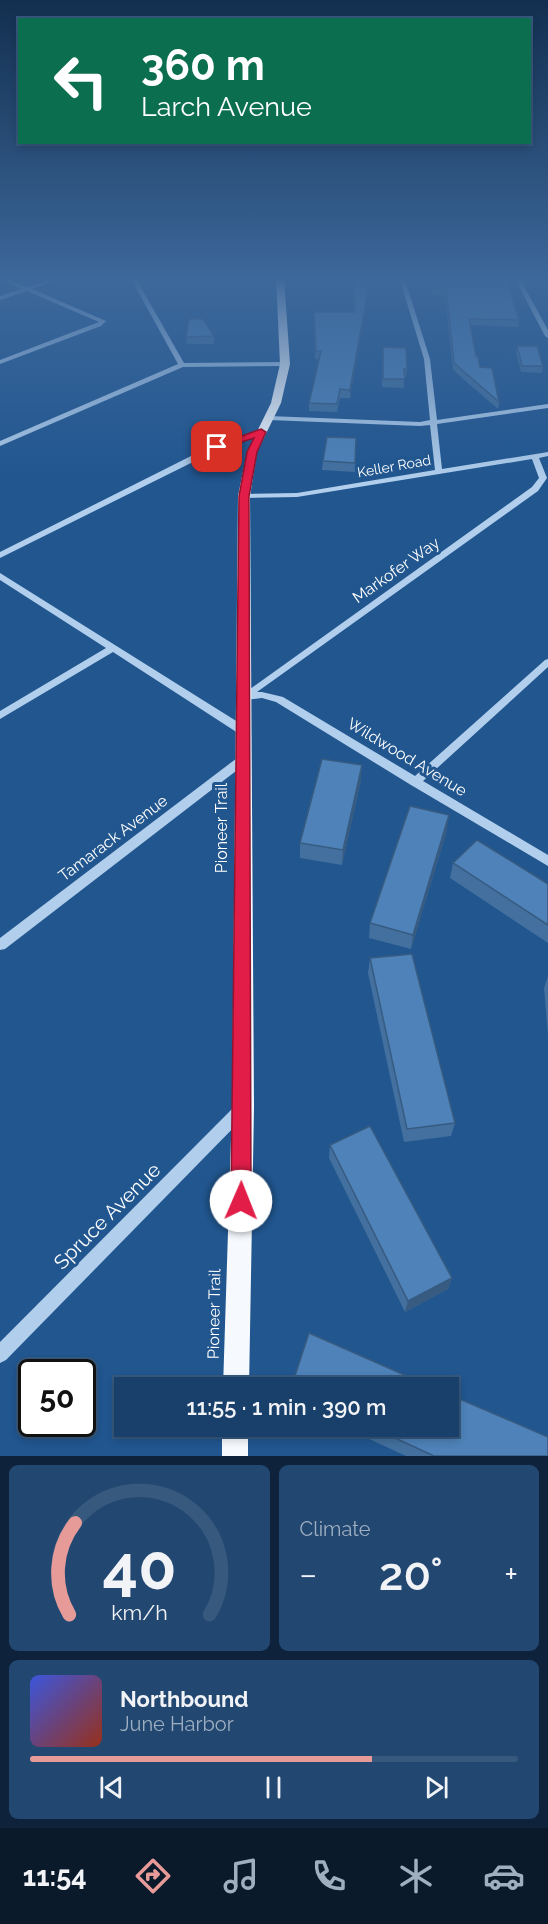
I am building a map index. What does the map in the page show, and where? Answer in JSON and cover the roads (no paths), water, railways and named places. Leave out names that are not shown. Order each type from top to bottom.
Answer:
[{"type":"main road","name":"Pioneer Trail","points":[[236,1377],[243,1107],[244,496],[252,452],[280,391],[285,364],[284,345]]},
{"type":"main road","points":[[235,1437],[235,1456]]},
{"type":"street","points":[[0,362],[46,345]]},
{"type":"street","points":[[171,345],[182,365]]},
{"type":"street","points":[[423,345],[427,359],[439,472]]},
{"type":"street","points":[[0,444],[182,365],[285,364]]},
{"type":"street","points":[[0,555],[265,425],[435,423],[548,406]]},
{"type":"street","name":"Keller Road","points":[[244,496],[297,495],[548,454]]},
{"type":"street","name":"Markofer Way","points":[[244,697],[536,489],[543,478],[535,456]]},
{"type":"street","points":[[0,576],[245,732]]},
{"type":"street","points":[[0,716],[113,648]]},
{"type":"street","points":[[415,782],[548,662]]},
{"type":"street","name":"Wildwood Avenue","points":[[244,697],[262,695],[279,699],[548,861]]},
{"type":"street","name":"Tamarack Avenue","points":[[0,945],[245,758]]},
{"type":"street","name":"Spruce Avenue","points":[[0,1354],[243,1107]]}]
